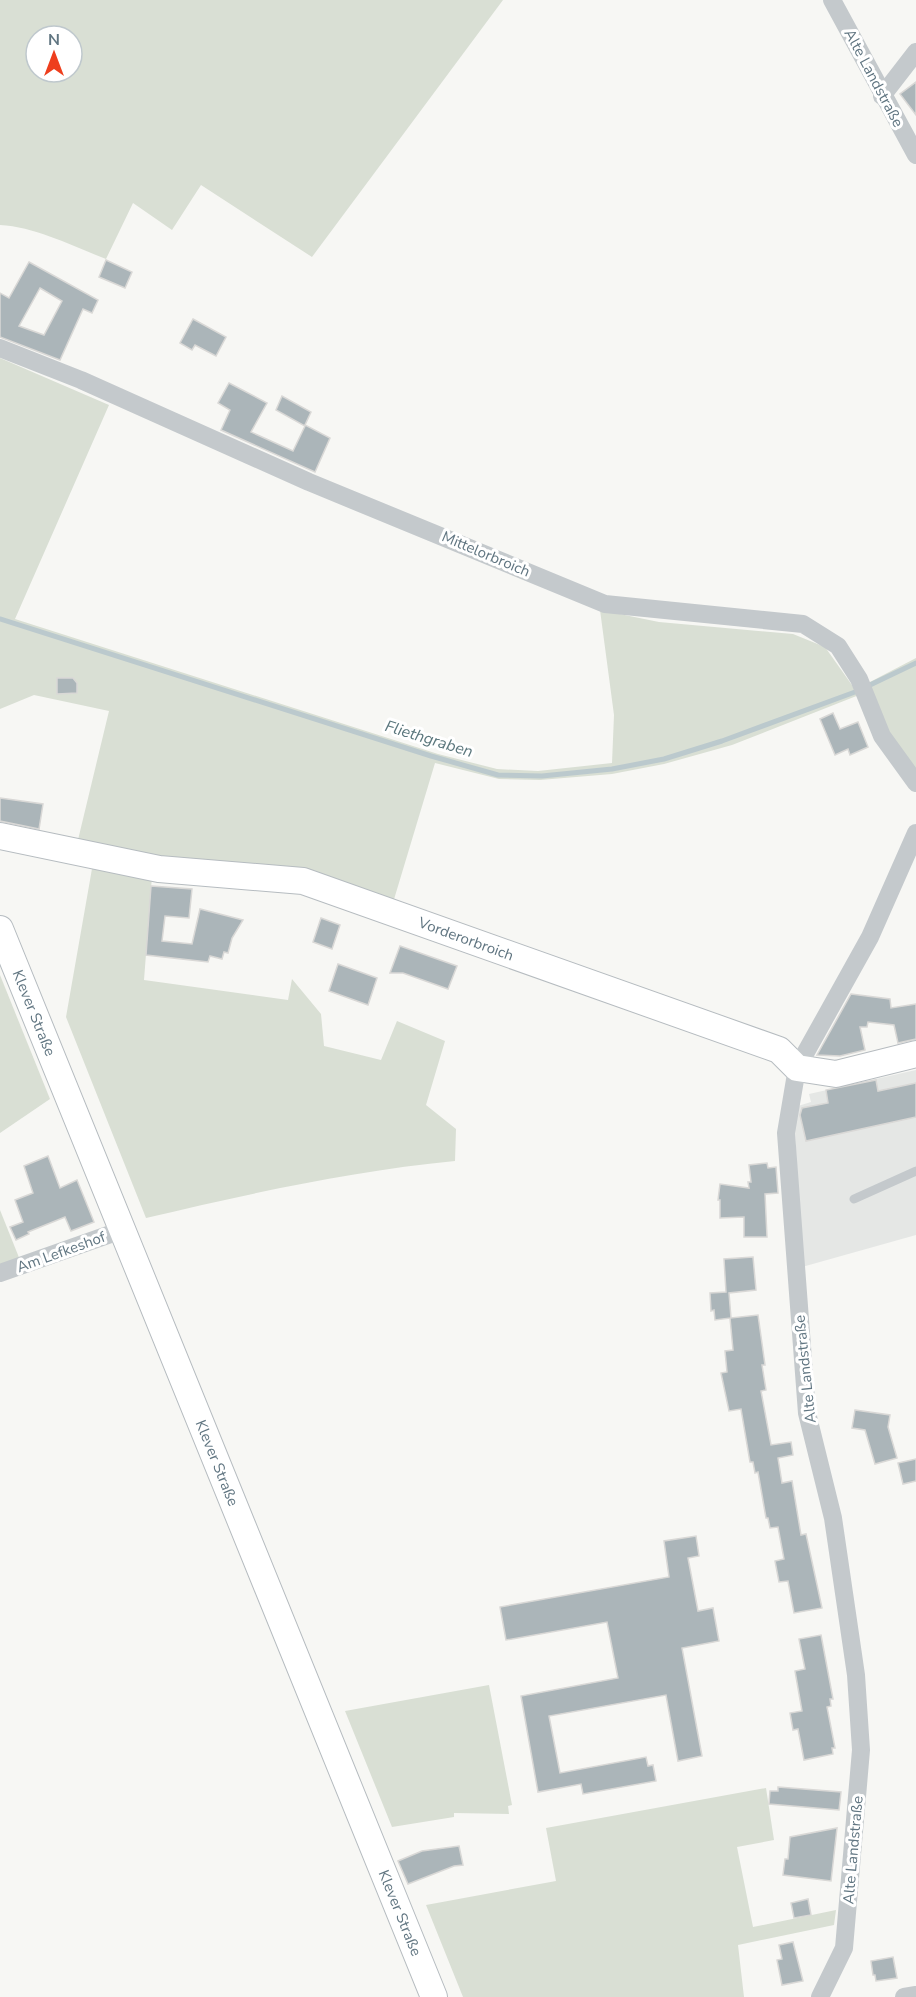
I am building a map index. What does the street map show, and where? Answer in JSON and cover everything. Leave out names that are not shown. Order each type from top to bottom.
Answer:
[{"type":"street","name":"Alte Landstraße","points":[[832,0],[916,155]]},
{"type":"street","points":[[882,96],[916,52]]},
{"type":"street","name":"Mittelorbroich","points":[[0,348],[81,380],[309,482],[605,604],[803,624],[838,646],[859,679],[882,736],[916,783]]},
{"type":"street","name":"Alte Landstraße","points":[[820,1997],[844,1948],[861,1750],[856,1675],[833,1518],[807,1413],[786,1133],[796,1068],[870,937],[916,833]]},
{"type":"street","name":"Vorderorbroich","points":[[0,836],[159,869],[303,881],[779,1050],[796,1068]]},
{"type":"street","name":"Klever Straße","points":[[0,929],[434,1997]]},
{"type":"street","points":[[796,1068],[836,1074],[916,1054]]},
{"type":"street","name":"Am Lefkeshof","points":[[0,1273],[122,1230]]},
{"type":"street","points":[[904,1997],[916,1995]]},
{"type":"lane","points":[[854,1199],[916,1171]]},
{"type":"shaded area","points":[[0,0],[503,0],[312,257],[201,185],[172,230],[133,203],[106,259],[40,233],[0,225]]},
{"type":"shaded area","points":[[0,358],[109,405],[15,619],[438,754],[497,769],[538,771],[612,763],[614,715],[600,610],[659,622],[793,634],[825,647],[859,695],[732,745],[664,764],[612,774],[540,780],[499,779],[435,763],[392,906],[153,861],[77,844],[109,711],[34,695],[0,709]]},
{"type":"shaded area","points":[[916,658],[916,773],[889,736],[868,683]]},
{"type":"shaded area","points":[[93,863],[152,876],[144,980],[288,1000],[292,979],[321,1014],[324,1046],[381,1060],[397,1021],[445,1041],[426,1105],[456,1129],[455,1161],[338,1177],[146,1218],[66,1017]]},
{"type":"shaded area","points":[[0,975],[50,1099],[0,1133]]},
{"type":"shaded area","points":[[916,1070],[916,1235],[802,1267],[794,1110],[798,1106],[811,1102],[809,1094]]},
{"type":"shaded area","points":[[0,1210],[20,1260],[0,1266]]},
{"type":"shaded area","points":[[489,1685],[512,1805],[508,1806],[509,1814],[454,1813],[454,1817],[392,1827],[345,1711]]},
{"type":"shaded area","points":[[766,1788],[774,1840],[737,1847],[753,1927],[836,1910],[834,1925],[738,1945],[744,1997],[463,1997],[426,1905],[556,1881],[546,1828]]},
{"type":"building","points":[[916,82],[916,115],[900,94]]},
{"type":"building","points":[[106,260],[132,272],[125,288],[99,277]]},
{"type":"building","points":[[29,262],[98,300],[92,313],[83,309],[60,360],[0,337],[0,293],[9,298]],"holes":[[[40,288],[62,301],[44,335],[19,326]]]},
{"type":"building","points":[[193,319],[226,337],[216,356],[195,345],[192,350],[180,343]]},
{"type":"building","points":[[229,383],[267,403],[251,432],[293,451],[305,426],[276,410],[282,396],[311,412],[305,425],[330,438],[315,472],[221,430],[230,410],[218,403]]},
{"type":"building","points":[[57,678],[73,678],[77,683],[77,693],[57,694]]},
{"type":"building","points":[[833,713],[840,729],[858,722],[868,747],[850,755],[848,749],[835,755],[820,719]]},
{"type":"building","points":[[0,798],[43,804],[39,829],[0,821]]},
{"type":"building","points":[[151,886],[192,889],[189,918],[165,916],[162,941],[192,944],[200,909],[243,920],[232,938],[228,953],[224,952],[222,959],[210,956],[208,962],[146,955]]},
{"type":"building","points":[[321,918],[340,925],[332,949],[313,942]]},
{"type":"building","points":[[400,946],[457,966],[448,989],[403,973],[390,973]]},
{"type":"building","points":[[338,964],[377,978],[368,1005],[329,991]]},
{"type":"building","points":[[851,994],[890,999],[891,1008],[916,1004],[916,1039],[898,1043],[894,1025],[868,1022],[867,1027],[860,1027],[865,1050],[840,1056],[817,1055]]},
{"type":"building","points":[[876,1080],[878,1091],[916,1083],[916,1117],[806,1141],[800,1115],[802,1108],[828,1103],[826,1090]]},
{"type":"building","points":[[48,1156],[60,1188],[77,1180],[94,1222],[71,1231],[65,1217],[28,1232],[29,1234],[16,1240],[10,1227],[23,1222],[15,1200],[33,1193],[24,1166]]},
{"type":"building","points":[[767,1163],[768,1168],[776,1167],[778,1193],[765,1194],[767,1237],[744,1237],[744,1217],[720,1218],[720,1200],[718,1200],[720,1184],[749,1188],[748,1182],[751,1182],[749,1165]]},
{"type":"building","points":[[753,1257],[756,1290],[729,1293],[731,1318],[758,1315],[766,1390],[761,1391],[771,1445],[791,1442],[793,1455],[778,1458],[782,1483],[792,1481],[801,1535],[806,1534],[822,1608],[794,1613],[788,1581],[779,1582],[775,1561],[784,1559],[778,1527],[770,1528],[768,1518],[766,1518],[758,1472],[755,1473],[753,1462],[750,1462],[741,1409],[729,1411],[721,1373],[727,1372],[725,1351],[733,1350],[730,1318],[715,1320],[714,1310],[711,1311],[710,1293],[726,1292],[724,1259]]},
{"type":"building","points":[[855,1410],[890,1415],[888,1427],[897,1458],[875,1464],[865,1430],[852,1428]]},
{"type":"building","points":[[916,1459],[916,1481],[903,1484],[898,1463]]},
{"type":"building","points":[[696,1536],[699,1556],[688,1558],[698,1611],[713,1608],[719,1641],[682,1648],[702,1756],[678,1761],[666,1695],[549,1716],[560,1773],[646,1757],[648,1766],[653,1765],[656,1781],[583,1794],[581,1784],[538,1792],[521,1696],[618,1678],[607,1622],[506,1640],[500,1607],[669,1577],[664,1541]]},
{"type":"building","points":[[821,1635],[833,1699],[830,1699],[831,1706],[827,1707],[835,1748],[832,1748],[833,1754],[804,1760],[798,1729],[793,1730],[790,1713],[802,1711],[795,1671],[805,1669],[799,1639]]},
{"type":"building","points":[[778,1787],[841,1792],[839,1810],[769,1804],[770,1791],[778,1791]]},
{"type":"building","points":[[837,1828],[831,1881],[783,1875],[785,1859],[788,1859],[790,1837]]},
{"type":"building","points":[[459,1846],[463,1865],[454,1866],[408,1884],[398,1861],[422,1851]]},
{"type":"building","points":[[808,1899],[811,1915],[794,1918],[791,1903]]},
{"type":"building","points":[[793,1942],[803,1981],[782,1985],[777,1960],[782,1959],[779,1945]]},
{"type":"building","points":[[893,1957],[897,1978],[876,1981],[871,1961]]},
{"type":"waterway","name":"Fliethgraben","points":[[0,619],[431,756],[498,775],[542,776],[612,769],[664,759],[722,741],[855,692]]},
{"type":"waterway","name":"Fliethgraben","points":[[870,685],[916,663]]}]
